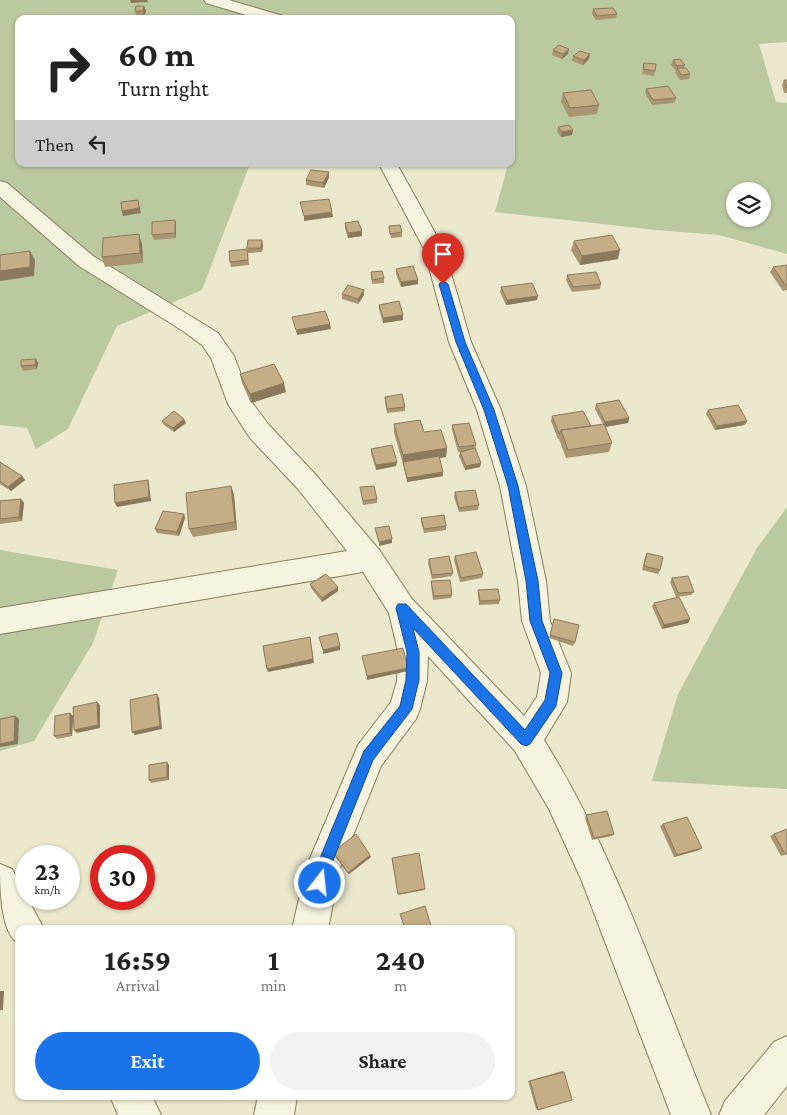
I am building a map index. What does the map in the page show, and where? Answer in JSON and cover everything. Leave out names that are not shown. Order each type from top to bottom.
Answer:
[{"type":"street","points":[[212,0],[263,15]]},
{"type":"street","points":[[390,167],[434,249],[460,342],[489,410],[513,486],[532,581],[536,621],[556,673],[552,702],[526,740]]},
{"type":"street","points":[[0,187],[86,260],[210,339],[222,356],[240,404],[259,431],[307,482],[370,559],[402,608],[526,740],[561,797],[596,872],[691,1115]]},
{"type":"street","points":[[0,621],[370,559]]},
{"type":"street","points":[[311,925],[323,868],[369,756],[406,709],[412,680],[413,652],[402,608]]},
{"type":"street","points":[[0,881],[24,925]]},
{"type":"street","points":[[739,1115],[787,1055]]},
{"type":"street","points":[[132,1100],[141,1115]]},
{"type":"street","points":[[274,1115],[277,1100]]},
{"type":"green space","points":[[0,0],[787,0],[787,42],[759,44],[776,102],[787,103],[787,254],[719,235],[495,212],[507,167],[515,167],[515,15],[15,15],[15,167],[249,167],[202,290],[117,326],[68,429],[36,449],[27,428],[0,425]]},
{"type":"green space","points":[[787,507],[787,789],[652,781],[678,694],[757,548]]},
{"type":"green space","points":[[0,550],[118,570],[93,643],[34,741],[0,751]]},
{"type":"building","points":[[136,6],[144,6],[143,11],[135,11]]},
{"type":"building","points":[[613,8],[617,14],[597,16],[593,9]]},
{"type":"building","points":[[559,45],[569,49],[563,54],[553,50]]},
{"type":"building","points":[[580,51],[590,54],[584,60],[573,56]]},
{"type":"building","points":[[680,59],[685,65],[677,66],[673,60]]},
{"type":"building","points":[[644,63],[656,64],[655,71],[643,69]]},
{"type":"building","points":[[677,68],[686,68],[690,74],[681,75]]},
{"type":"building","points":[[784,80],[787,80],[787,88],[786,88]]},
{"type":"building","points":[[668,86],[676,98],[653,100],[646,89]]},
{"type":"building","points":[[591,90],[599,105],[570,108],[563,93]]},
{"type":"building","points":[[569,125],[573,130],[562,132],[558,127]]},
{"type":"building","points":[[311,170],[329,172],[323,183],[306,180]]},
{"type":"building","points":[[329,199],[332,212],[304,216],[300,202]]},
{"type":"building","points":[[138,200],[139,208],[122,211],[121,202]]},
{"type":"building","points":[[175,220],[175,233],[152,235],[152,222]]},
{"type":"building","points":[[358,221],[362,231],[348,233],[345,223]]},
{"type":"building","points":[[400,225],[402,232],[390,234],[389,226]]},
{"type":"building","points":[[139,234],[140,253],[102,257],[103,238]]},
{"type":"building","points":[[612,235],[620,250],[582,256],[574,241]]},
{"type":"building","points":[[248,240],[262,240],[261,248],[247,248]]},
{"type":"building","points":[[247,249],[248,260],[230,262],[229,251]]},
{"type":"building","points":[[30,251],[30,267],[0,271],[0,255]]},
{"type":"building","points":[[787,265],[787,286],[786,286],[773,267]]},
{"type":"building","points":[[413,266],[418,280],[401,282],[396,269]]},
{"type":"building","points":[[382,271],[384,278],[372,280],[371,272]]},
{"type":"building","points":[[596,272],[601,284],[573,287],[567,275]]},
{"type":"building","points":[[532,283],[538,296],[507,300],[501,287]]},
{"type":"building","points":[[348,285],[364,290],[358,299],[342,294]]},
{"type":"building","points":[[399,301],[403,315],[383,318],[379,305]]},
{"type":"building","points":[[325,311],[330,324],[296,330],[292,317]]},
{"type":"building","points":[[36,359],[35,365],[21,366],[21,360]]},
{"type":"building","points":[[274,364],[284,383],[250,394],[240,374]]},
{"type":"building","points":[[402,394],[405,407],[387,409],[385,397]]},
{"type":"building","points":[[619,400],[629,418],[605,422],[596,404]]},
{"type":"building","points":[[738,405],[747,421],[717,426],[708,410]]},
{"type":"building","points":[[174,411],[184,419],[173,428],[162,421]]},
{"type":"building","points":[[583,411],[591,426],[561,430],[559,434],[552,416]]},
{"type":"building","points":[[420,420],[424,432],[441,430],[447,448],[403,455],[394,424]]},
{"type":"building","points":[[469,423],[476,445],[459,447],[452,425]]},
{"type":"building","points":[[604,424],[612,443],[568,450],[561,430]]},
{"type":"building","points":[[392,445],[397,462],[376,465],[371,449]]},
{"type":"building","points":[[475,448],[481,463],[466,466],[460,452]]},
{"type":"building","points":[[439,456],[443,472],[407,478],[403,462]]},
{"type":"building","points":[[0,462],[22,476],[8,487],[0,481]]},
{"type":"building","points":[[148,480],[149,497],[115,503],[114,485]]},
{"type":"building","points":[[231,486],[235,522],[189,529],[186,493]]},
{"type":"building","points":[[374,486],[377,499],[363,501],[360,487]]},
{"type":"building","points":[[475,490],[479,505],[459,508],[455,492]]},
{"type":"building","points":[[21,499],[19,517],[0,519],[0,501]]},
{"type":"building","points":[[163,511],[184,514],[177,532],[155,529]]},
{"type":"building","points":[[444,515],[446,526],[424,529],[421,518]]},
{"type":"building","points":[[389,526],[392,539],[379,542],[375,528]]},
{"type":"building","points":[[476,552],[483,574],[461,578],[455,556]]},
{"type":"building","points":[[647,553],[663,557],[660,570],[644,566]]},
{"type":"building","points":[[449,556],[453,573],[432,575],[429,559]]},
{"type":"building","points":[[326,574],[338,587],[322,598],[310,584]]},
{"type":"building","points":[[688,576],[694,592],[678,593],[672,578]]},
{"type":"building","points":[[450,580],[452,595],[434,596],[431,581]]},
{"type":"building","points":[[498,589],[500,600],[480,601],[478,590]]},
{"type":"building","points":[[679,597],[690,619],[664,625],[654,603]]},
{"type":"building","points":[[554,619],[579,625],[575,642],[550,635]]},
{"type":"building","points":[[337,633],[340,646],[323,650],[319,637]]},
{"type":"building","points":[[310,637],[313,659],[267,669],[263,646]]},
{"type":"building","points":[[403,648],[408,668],[367,676],[362,656]]},
{"type":"building","points":[[157,694],[160,726],[132,732],[130,700]]},
{"type":"building","points":[[97,702],[98,725],[74,730],[73,707]]},
{"type":"building","points":[[70,713],[70,733],[54,736],[55,716]]},
{"type":"building","points":[[15,716],[14,741],[0,744],[0,719]]},
{"type":"building","points":[[167,762],[167,777],[149,780],[149,765]]},
{"type":"building","points":[[607,811],[614,834],[594,838],[586,815]]},
{"type":"building","points":[[687,817],[702,848],[677,855],[663,824]]},
{"type":"building","points":[[787,829],[787,854],[785,854],[774,834]]},
{"type":"building","points":[[356,834],[370,855],[348,873],[333,852]]},
{"type":"building","points":[[419,853],[425,889],[398,894],[392,858]]},
{"type":"building","points":[[425,906],[431,925],[404,925],[400,914]]},
{"type":"building","points":[[564,1072],[572,1100],[538,1110],[530,1081]]},
{"type":"route","points":[[320,883],[323,868],[369,756],[406,709],[412,680],[413,652],[402,608],[526,740],[552,702],[556,673],[536,621],[532,581],[513,486],[489,410],[460,342],[443,284]]}]
